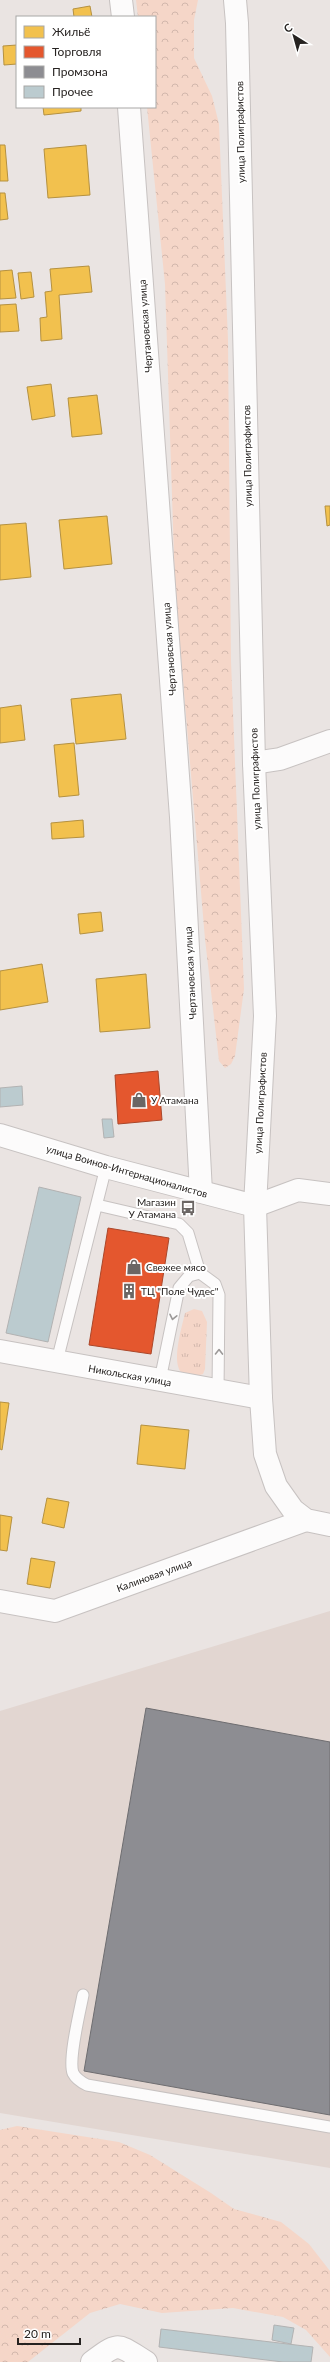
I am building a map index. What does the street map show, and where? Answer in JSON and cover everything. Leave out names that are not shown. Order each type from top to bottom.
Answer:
[{"type":"street","points":[[121,0],[123,16]]},
{"type":"street","name":"улица Полиграфистов","points":[[235,0],[237,23],[254,763],[265,1016],[255,1206],[261,1398],[265,1454],[269,1470],[283,1500],[306,1520],[330,1525]]},
{"type":"street","name":"Чертановская улица","points":[[129,108],[181,817],[201,1192]]},
{"type":"street","points":[[254,763],[280,758],[330,741]]},
{"type":"street","name":"улица Воинов-Интернационалистов","points":[[0,1135],[106,1167],[255,1206]]},
{"type":"street","points":[[255,1206],[298,1190],[330,1194]]},
{"type":"street","name":"Никольская улица","points":[[0,1351],[261,1398]]},
{"type":"street","name":"Калиновая улица","points":[[0,1602],[55,1611],[306,1520]]},
{"type":"street","points":[[92,2362],[112,2347],[123,2348],[146,2362]]},
{"type":"lane","points":[[57,1361],[106,1167]]},
{"type":"lane","points":[[97,1205],[179,1224],[188,1233],[200,1273],[216,1284],[219,1295],[218,1390]]},
{"type":"lane","points":[[160,1380],[179,1288],[189,1276],[200,1273]]},
{"type":"lane","points":[[83,1995],[72,2061],[73,2073],[79,2080],[87,2085],[330,2127]]},
{"type":"shaded area","points":[[330,1611],[330,2168],[0,2113],[0,1711]]},
{"type":"green space","points":[[136,0],[198,0],[194,20],[194,58],[212,96],[219,124],[228,340],[231,661],[244,989],[235,1056],[231,1064],[225,1068],[219,1061],[205,939],[175,586],[165,284],[147,108],[156,108],[156,16],[138,16]]},
{"type":"green space","points":[[194,1309],[202,1311],[207,1322],[205,1369],[203,1374],[190,1376],[182,1373],[178,1366],[177,1356],[180,1333],[185,1313]]},
{"type":"green space","points":[[17,2126],[119,2142],[150,2155],[234,2209],[281,2222],[309,2244],[330,2271],[330,2357],[306,2330],[283,2317],[233,2308],[162,2313],[120,2304],[90,2313],[28,2362],[0,2362],[0,2130]]},
{"type":"building: Жильё","points":[[90,6],[92,16],[74,16],[73,9]]},
{"type":"building: Жильё","points":[[16,45],[16,64],[4,65],[3,46]]},
{"type":"building: Жильё","points":[[43,108],[81,108],[81,111],[44,115]]},
{"type":"building: Жильё","points":[[0,145],[5,145],[8,181],[0,181]]},
{"type":"building: Жильё","points":[[86,145],[90,195],[48,198],[44,149]]},
{"type":"building: Жильё","points":[[0,193],[5,193],[8,219],[0,220]]},
{"type":"building: Жильё","points":[[89,266],[92,292],[59,295],[62,339],[41,341],[40,318],[47,317],[45,292],[52,291],[50,269]]},
{"type":"building: Жильё","points":[[12,270],[16,298],[0,299],[0,271]]},
{"type":"building: Жильё","points":[[31,272],[34,297],[21,299],[18,273]]},
{"type":"building: Жильё","points":[[16,304],[19,331],[0,332],[0,305]]},
{"type":"building: Жильё","points":[[51,384],[55,416],[32,420],[27,387]]},
{"type":"building: Жильё","points":[[97,395],[102,434],[72,437],[68,398]]},
{"type":"building: Жильё","points":[[325,506],[330,506],[330,525],[327,526]]},
{"type":"building: Жильё","points":[[107,516],[112,564],[64,569],[59,520]]},
{"type":"building: Жильё","points":[[26,523],[31,577],[0,580],[0,525]]},
{"type":"building: Жильё","points":[[121,694],[126,739],[76,744],[71,699]]},
{"type":"building: Жильё","points":[[21,705],[25,740],[0,743],[0,708]]},
{"type":"building: Жильё","points":[[74,743],[79,795],[59,797],[54,745]]},
{"type":"building: Жильё","points":[[83,820],[84,837],[52,839],[51,823]]},
{"type":"building: Жильё","points":[[101,912],[103,931],[80,934],[78,914]]},
{"type":"building: Жильё","points":[[42,964],[48,1002],[0,1010],[0,971]]},
{"type":"building: Жильё","points":[[146,974],[150,1028],[100,1032],[96,979]]},
{"type":"building: Жильё","points":[[0,1402],[9,1403],[2,1450],[0,1449]]},
{"type":"building: Жильё","points":[[141,1425],[189,1430],[185,1469],[137,1464]]},
{"type":"building: Жильё","points":[[47,1498],[69,1502],[64,1528],[42,1523]]},
{"type":"building: Жильё","points":[[0,1515],[12,1517],[7,1551],[0,1550]]},
{"type":"building: Жильё","points":[[31,1558],[55,1562],[50,1588],[27,1584]]},
{"type":"building: Торговля","points":[[158,1071],[162,1120],[118,1124],[115,1075]]},
{"type":"building: Торговля","name":"ТЦ \"Поле Чудес\"","points":[[108,1228],[169,1238],[151,1354],[89,1345]]},
{"type":"building: Промзона","points":[[146,1708],[330,1742],[330,2115],[84,2071]]},
{"type":"building: Прочее","points":[[22,1086],[23,1105],[0,1107],[0,1088]]},
{"type":"building: Прочее","points":[[102,1119],[112,1119],[114,1137],[104,1138]]},
{"type":"building: Прочее","points":[[39,1187],[81,1197],[48,1342],[6,1333]]},
{"type":"building: Прочее","points":[[274,2325],[294,2328],[291,2344],[272,2340]]},
{"type":"building: Прочее","points":[[161,2329],[313,2347],[311,2362],[283,2362],[159,2347]]},
{"type":"place","name":"У Атамана","points":[[139,1100]]},
{"type":"place","name":"Магазин У Атамана","points":[[188,1208]]},
{"type":"place","name":"Свежее мясо","points":[[134,1267]]},
{"type":"place","name":"ТЦ \"Поле Чудес\"","points":[[129,1291]]}]
